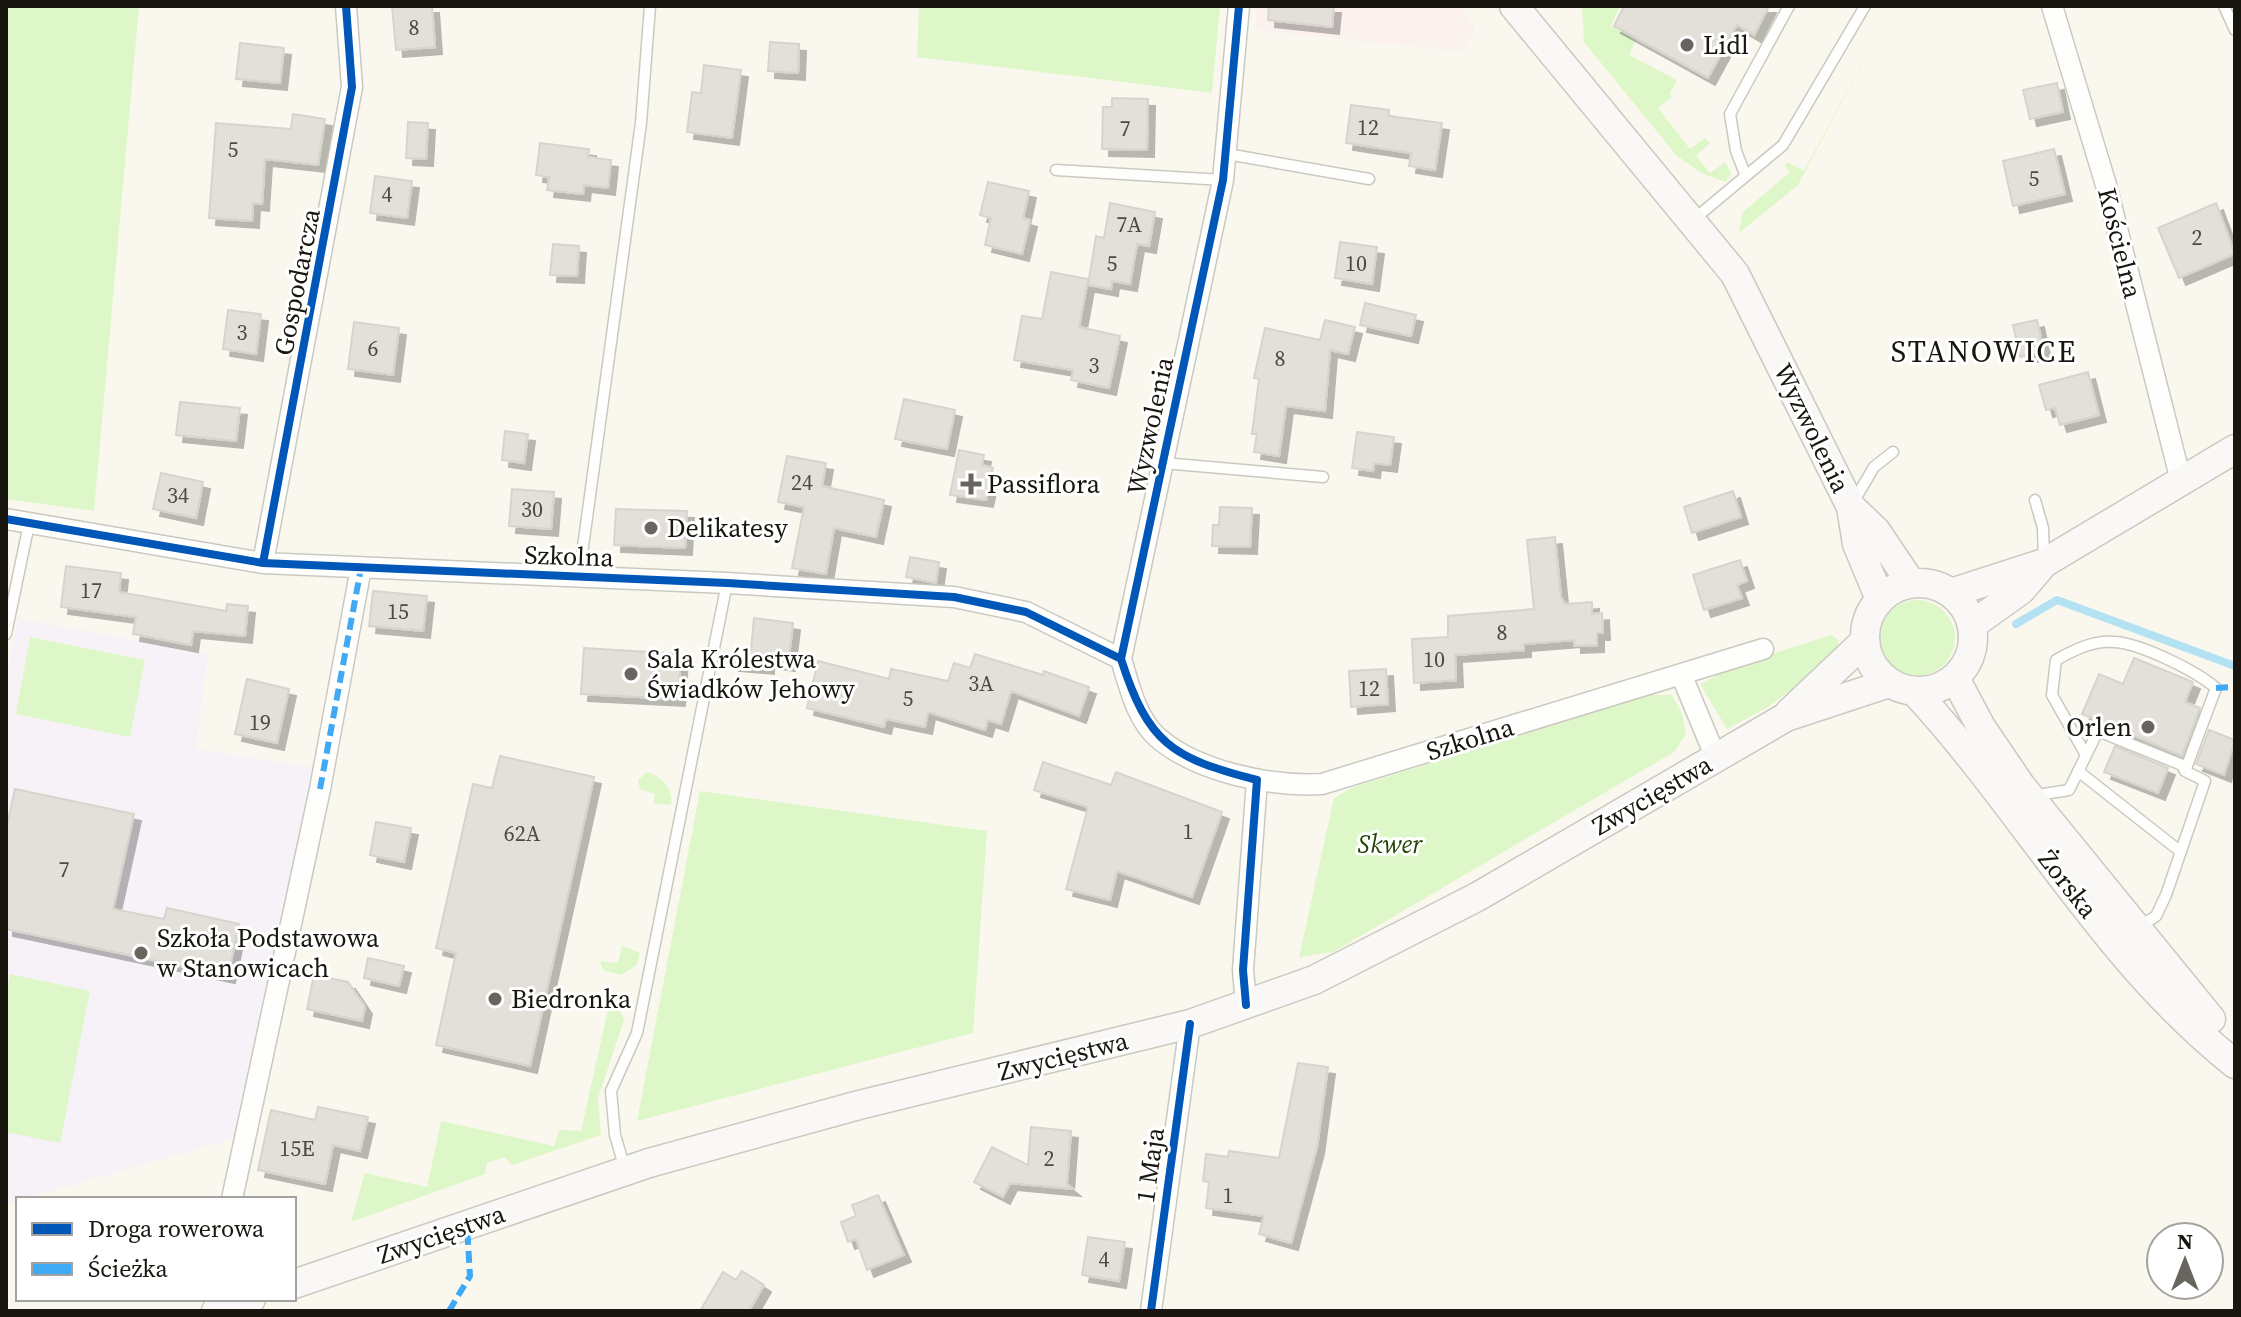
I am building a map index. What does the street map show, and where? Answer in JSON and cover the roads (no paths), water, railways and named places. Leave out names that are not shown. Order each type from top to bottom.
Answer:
[{"type":"main road","name":"Wyzwolenia","points":[[1514,6],[1735,274],[1851,507],[1857,544],[1880,599]]},
{"type":"main road","points":[[1951,593],[2044,563],[2235,449]]},
{"type":"main road","name":"Wyzwolenia","points":[[1851,507],[1876,531],[1911,583]]},
{"type":"main road","points":[[1972,625],[2021,590],[2044,563]]},
{"type":"main road","points":[[1911,583],[1925,583],[1951,593],[1961,602],[1972,625],[1973,645],[1967,663],[1955,678],[1943,686],[1902,688],[1872,666],[1864,642],[1869,615],[1880,599],[1911,583]]},
{"type":"main road","name":"Zwycięstwa","points":[[296,1283],[625,1171],[859,1105],[1190,1024],[1314,980],[1422,928],[1786,717],[1864,642]]},
{"type":"main road","name":"Żorska","points":[[1955,678],[1981,727],[2125,935],[2235,1049]]},
{"type":"main road","name":"Zwycięstwa","points":[[1786,717],[1902,688]]},
{"type":"main road","name":"Żorska","points":[[1902,688],[1958,741],[2235,1064]]},
{"type":"main road","points":[[215,1311],[245,1301]]},
{"type":"street","name":"Gospodarcza","points":[[263,563],[352,87],[346,6]]},
{"type":"street","name":"Wyzwolenia","points":[[1121,659],[1223,180],[1239,6]]},
{"type":"street","name":"Kościelna","points":[[2052,6],[2106,185],[2181,481]]},
{"type":"street","name":"Szkolna","points":[[6,519],[263,563],[727,583],[954,597],[1026,612],[1121,659]]},
{"type":"street","points":[[232,1197],[320,789],[361,568]]},
{"type":"street","name":"Szkolna","points":[[1257,780],[1291,786],[1322,784],[1763,649]]},
{"type":"street","points":[[1121,659],[1136,705],[1156,736],[1187,756],[1257,780],[1243,970],[1246,1005]]},
{"type":"street","points":[[1681,674],[1716,758]]},
{"type":"street","name":"1 Maja","points":[[1151,1311],[1190,1024]]},
{"type":"lane","points":[[579,576],[641,123],[650,6]]},
{"type":"lane","points":[[1745,174],[1736,151],[1730,114],[1789,6]]},
{"type":"lane","points":[[1692,221],[1783,145],[1865,6]]},
{"type":"lane","points":[[2224,6],[2235,30]]},
{"type":"lane","points":[[1227,154],[1369,179]]},
{"type":"lane","points":[[1056,170],[1223,180]]},
{"type":"lane","points":[[1851,507],[1866,478],[1893,452]]},
{"type":"lane","points":[[1163,463],[1323,477]]},
{"type":"lane","points":[[2035,500],[2043,528],[2044,563]]},
{"type":"lane","points":[[6,634],[29,524]]},
{"type":"lane","points":[[625,1171],[615,1135],[611,1091],[637,1033],[727,583]]},
{"type":"lane","points":[[2086,755],[2052,695],[2056,660],[2080,646],[2116,642],[2196,670],[2216,688],[2185,771]]},
{"type":"lane","points":[[2030,796],[2069,790],[2098,731],[2182,765],[2185,771],[2205,781],[2156,916],[2125,935]]},
{"type":"lane","points":[[2078,771],[2181,852]]},
{"type":"waterway","points":[[2016,624],[2057,600],[2235,666]]},
{"type":"place","name":"Lidl","points":[[1687,45]]},
{"type":"place","name":"Passiflora","points":[[971,484]]},
{"type":"place","name":"Delikatesy","points":[[651,528]]},
{"type":"place","name":"Sala Królestwa Świadków Jehowy","points":[[631,674]]},
{"type":"place","name":"Orlen","points":[[2148,727]]},
{"type":"place","name":"Szkoła Podstawowa w Stanowicach","points":[[141,953]]},
{"type":"place","name":"Biedronka","points":[[495,999]]},
{"type":"district","name":"STANOWICE","points":[[1984,351]]},
{"type":"park label","name":"Skwer","points":[[1390,844]]}]
